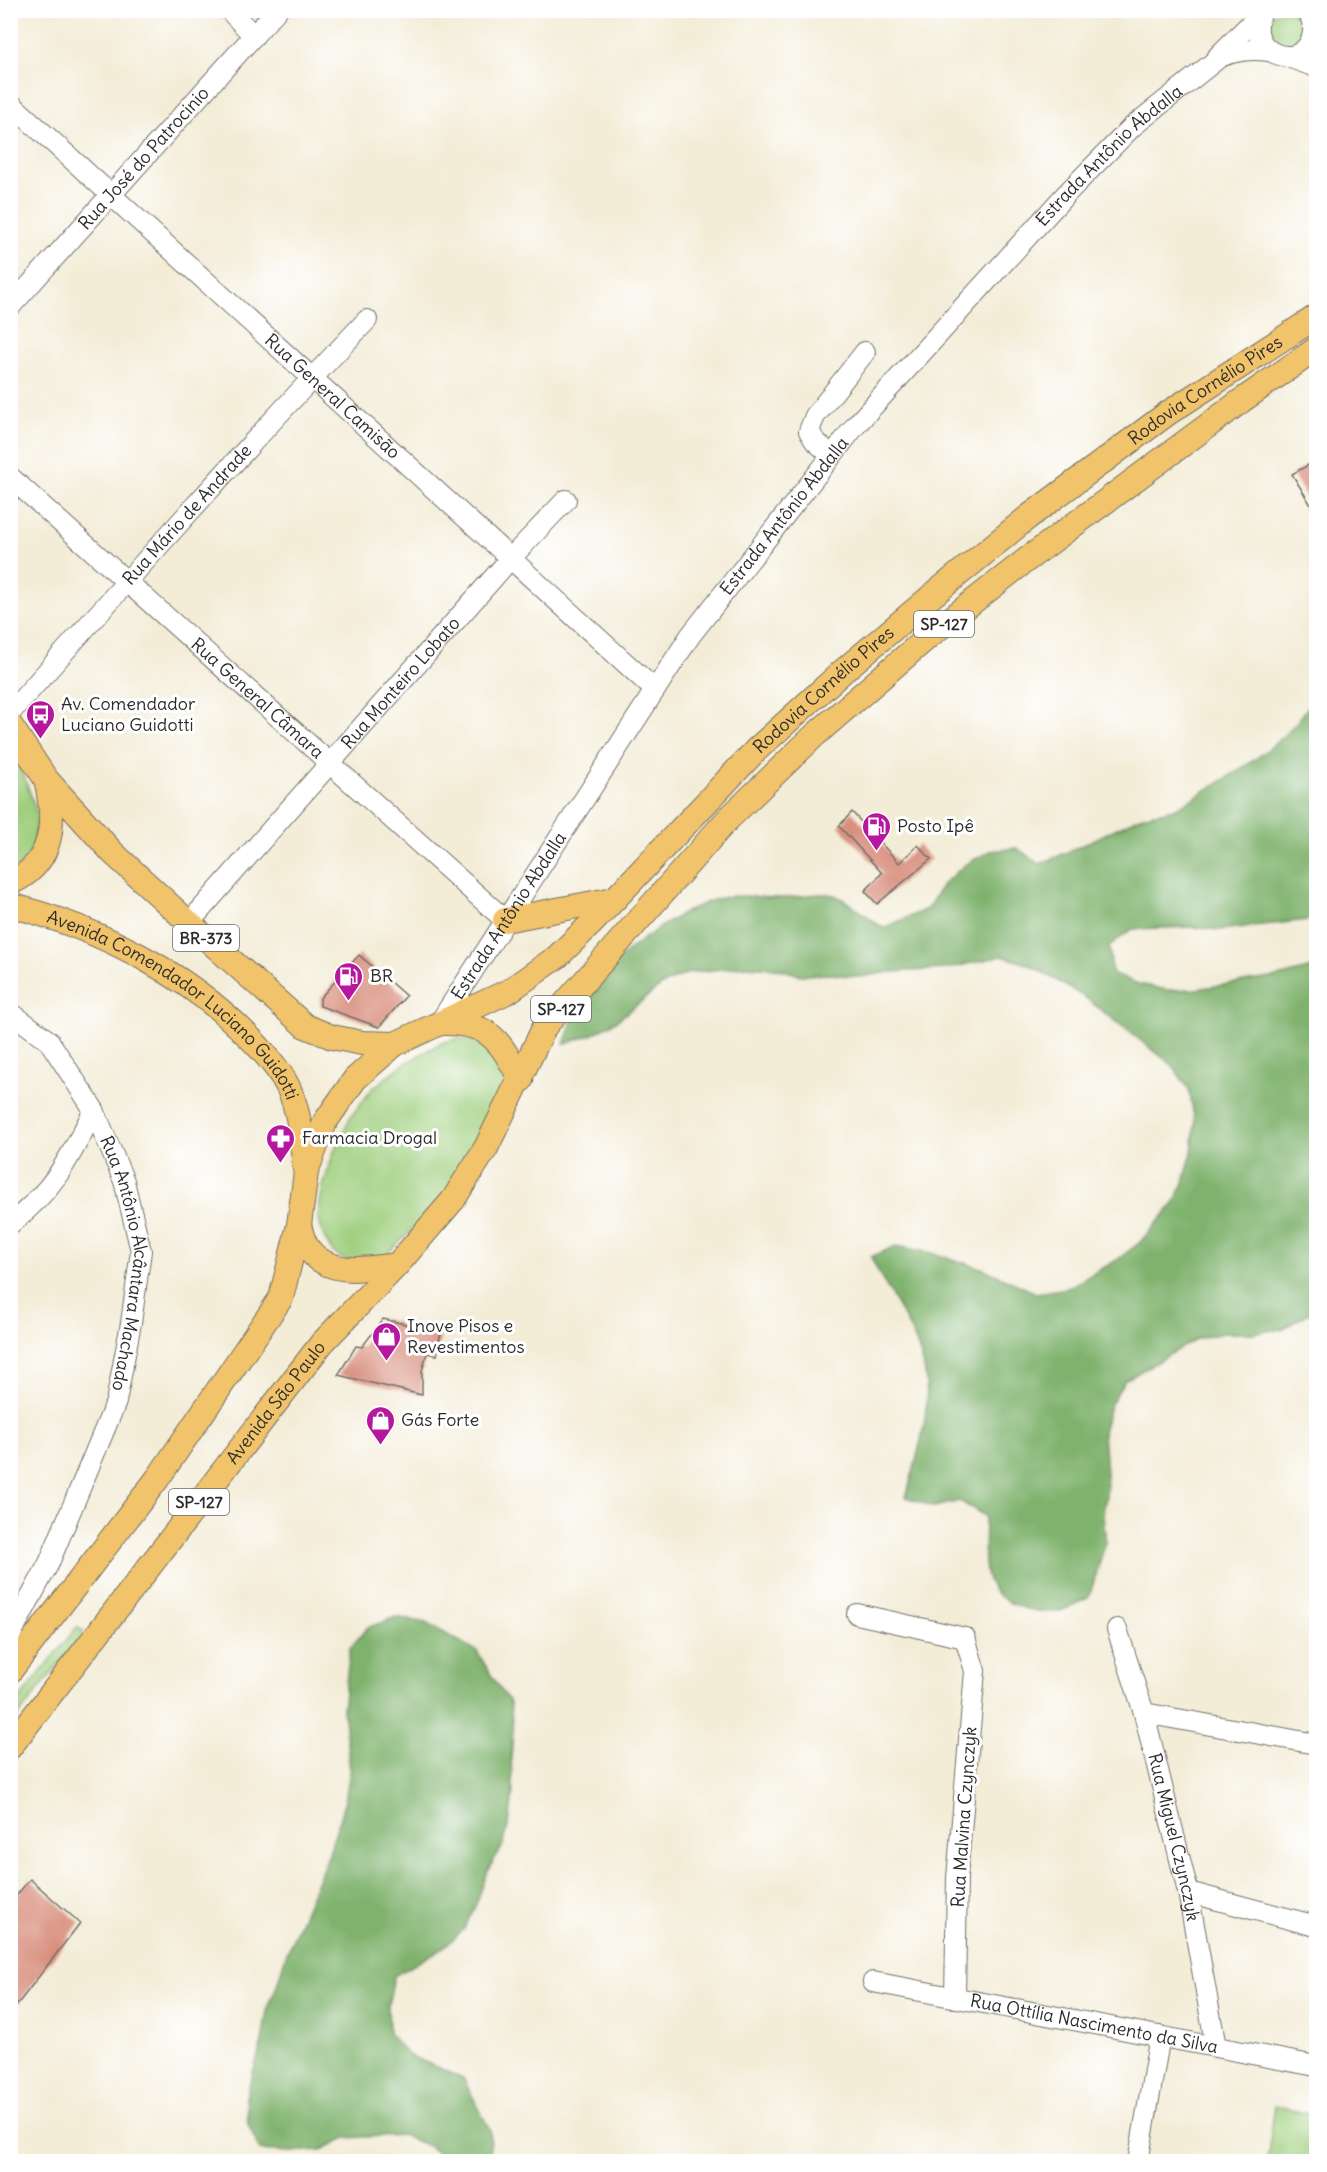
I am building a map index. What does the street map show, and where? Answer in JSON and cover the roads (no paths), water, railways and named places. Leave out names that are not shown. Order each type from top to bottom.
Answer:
[{"type":"main road","name":"Rodovia Cornélio Pires","points":[[440,1024],[509,991],[557,957],[756,750],[842,672],[1027,518],[1168,413],[1317,317]]},
{"type":"main road","name":"Rodovia Cornélio Pires","points":[[521,1080],[545,1026],[726,821],[815,735],[929,636],[1025,561],[1241,401],[1317,349]]},
{"type":"main road","name":"BR-373","points":[[10,725],[46,779],[113,853],[305,1026],[342,1039],[362,1043],[396,1044]]},
{"type":"main road","points":[[10,883],[36,866],[48,847],[52,808],[46,779]]},
{"type":"main road","points":[[505,920],[614,899]]},
{"type":"main road","name":"Avenida Comendador Luciano Guidotti","points":[[10,904],[42,913],[110,940],[177,978],[236,1024],[268,1057],[288,1088],[300,1122],[306,1172]]},
{"type":"main road","name":"SP-127","points":[[10,1671],[158,1478],[281,1298],[298,1225],[306,1172],[325,1122],[355,1078],[396,1044],[440,1024],[463,1022],[480,1028],[495,1038],[507,1053],[521,1080],[486,1148],[453,1200],[397,1265]]},
{"type":"main road","points":[[298,1225],[306,1246],[320,1262],[342,1269],[360,1270],[397,1265]]},
{"type":"main road","name":"Avenida São Paulo","points":[[10,1747],[322,1343],[397,1265]]},
{"type":"street","points":[[229,10],[254,36]]},
{"type":"street","name":"Rua José do Patrocinio","points":[[10,307],[277,10]]},
{"type":"street","points":[[1263,11],[1258,19],[1258,37],[1277,54],[1317,67]]},
{"type":"street","name":"Estrada Antônio Abdalla","points":[[1206,68],[1263,11]]},
{"type":"street","points":[[1277,54],[1294,55],[1303,50],[1309,43],[1312,22]]},
{"type":"street","name":"Estrada Antônio Abdalla","points":[[440,1024],[690,636],[863,416],[1067,194],[1132,127],[1220,57],[1236,51],[1252,49],[1277,54]]},
{"type":"street","name":"Rua General Camisão","points":[[10,103],[655,690]]},
{"type":"street","name":"Rua Mário de Andrade","points":[[10,713],[312,377],[367,320]]},
{"type":"street","points":[[831,455],[815,441],[809,431],[815,416],[865,352]]},
{"type":"street","name":"Rua General Câmara","points":[[10,477],[505,920]]},
{"type":"street","name":"Rua Monteiro Lobato","points":[[189,923],[510,559],[566,500]]},
{"type":"street","name":"Rua Antônio Alcântara Machado","points":[[10,1012],[49,1041],[94,1110],[124,1181],[141,1251],[131,1323],[116,1402],[49,1563],[10,1636]]},
{"type":"street","points":[[10,1224],[32,1207],[51,1186],[70,1157],[94,1110]]},
{"type":"street","name":"Rua Malvina Czynczyk","points":[[857,1614],[965,1638],[975,1671],[957,1878],[955,1998]]},
{"type":"street","name":"Rua Miguel Czynczyk","points":[[1117,1629],[1144,1713],[1188,1892],[1216,2047]]},
{"type":"street","points":[[1144,1713],[1317,1744]]},
{"type":"street","points":[[1188,1892],[1317,1926]]},
{"type":"street","name":"Rua Ottília Nascimento da Silva","points":[[873,1982],[1216,2047],[1314,2061]]},
{"type":"street","points":[[1138,2162],[1160,2036]]},
{"type":"place","name":"Av. Comendador Luciano Guidotti","points":[[40,740]]},
{"type":"place","name":"Posto Ipê","points":[[876,852]]},
{"type":"place","name":"BR","points":[[349,1002]]},
{"type":"place","name":"Farmacia Drogal","points":[[281,1164]]},
{"type":"place","name":"Inove Pisos e Revestimentos","points":[[386,1362]]},
{"type":"place","name":"Gás Forte","points":[[380,1446]]}]
